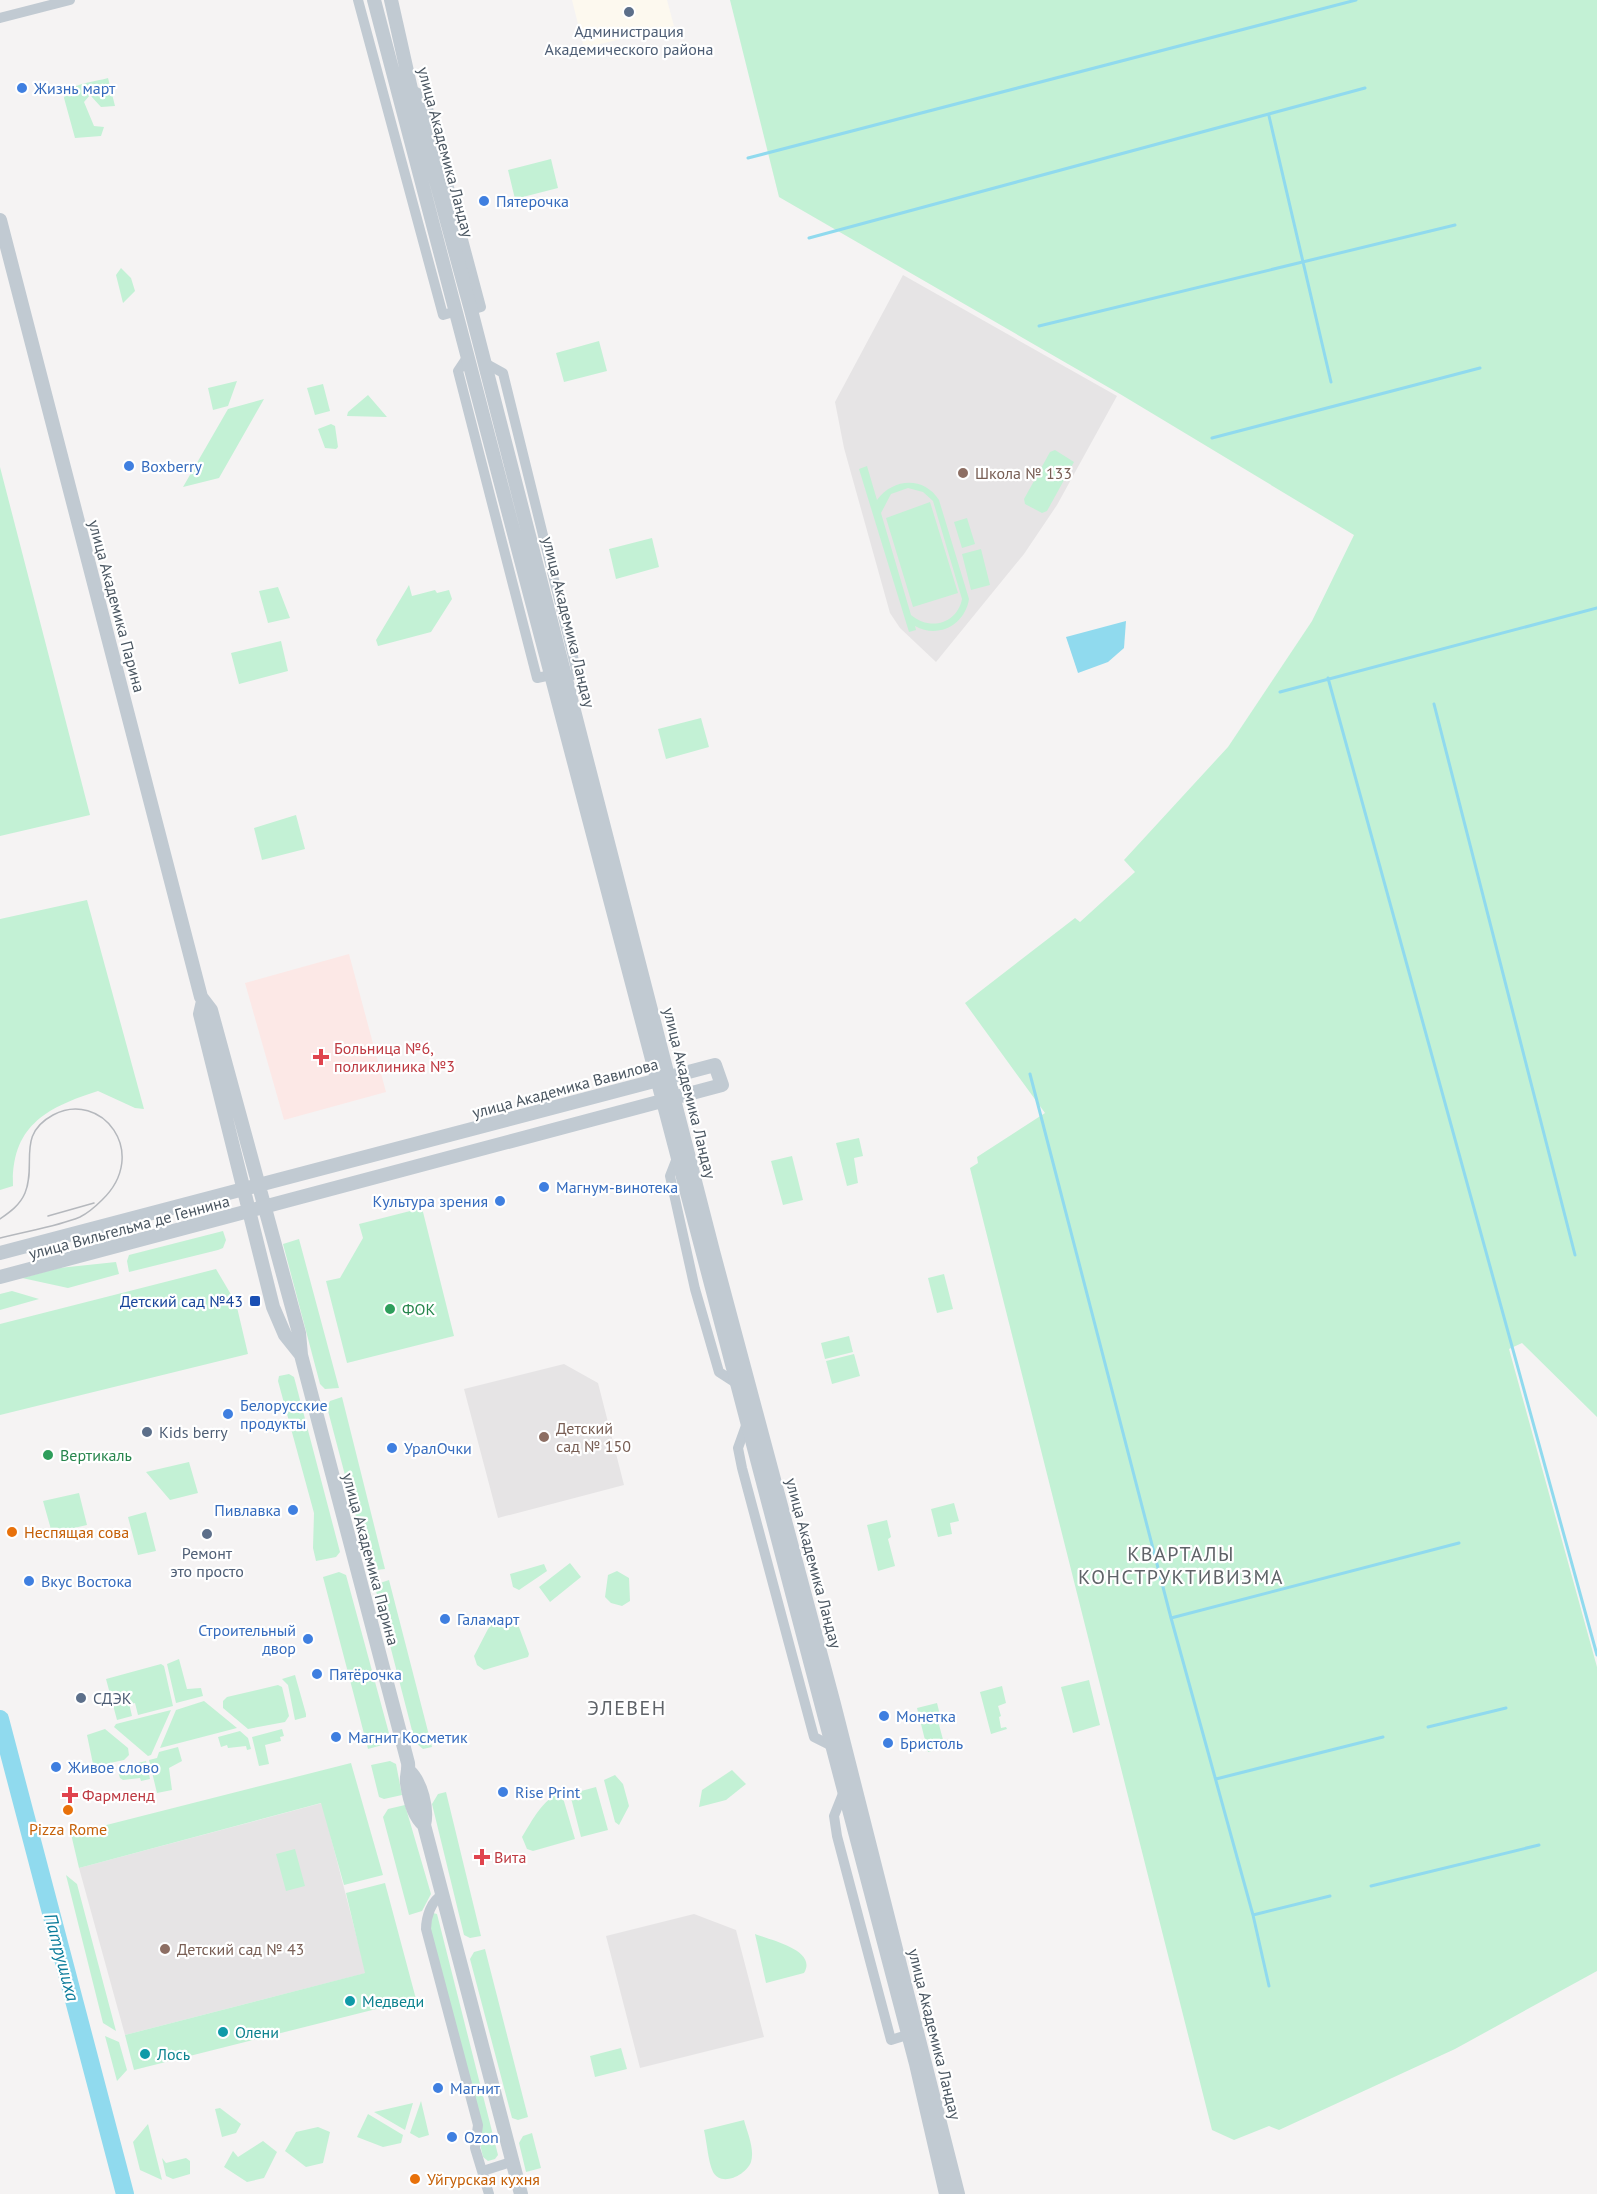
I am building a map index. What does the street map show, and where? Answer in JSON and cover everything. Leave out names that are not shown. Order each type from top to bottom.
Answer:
[{"type":"street","points":[[0,18],[70,0]]},
{"type":"street","points":[[358,0],[443,315],[457,311]]},
{"type":"street","name":"улица Академика Ландау","points":[[374,0],[457,311],[544,676],[663,1079]]},
{"type":"street","name":"улица Академика Ландау","points":[[391,0],[411,89],[476,308],[485,363],[572,675],[668,1100],[834,1704],[958,2194]]},
{"type":"street","points":[[411,89],[425,97],[473,277],[476,308]]},
{"type":"street","name":"улица Академика Парина","points":[[0,220],[203,1001],[200,1014],[273,1306],[285,1335],[301,1355]]},
{"type":"street","name":"улица Академика Парина","points":[[203,1001],[212,1010],[299,1333],[301,1355],[409,1771],[416,1778],[426,1815],[424,1825],[518,2192]]},
{"type":"street","name":"улица Академика Вавилова","points":[[260,1186],[715,1065],[722,1085],[266,1209]]},
{"type":"street","name":"улица Академика Ландау","points":[[668,1100],[677,1158],[844,1791],[946,2194]]},
{"type":"street","name":"улица Вильгельма де Геннина","points":[[0,1253],[260,1186]]},
{"type":"street","name":"улица Вильгельма де Геннина","points":[[0,1277],[266,1209]]},
{"type":"street","points":[[442,1896],[434,1902],[426,1920],[426,1929],[478,2125],[474,2142],[489,2194]]},
{"type":"street","points":[[483,2171],[511,2162]]},
{"type":"shaded area","points":[[572,0],[667,0],[674,26],[584,48]]},
{"type":"shaded area","name":"Школа № 133","points":[[903,275],[1117,396],[1057,505],[1024,554],[936,662],[900,628],[890,613],[844,448],[835,402]]},
{"type":"shaded area","name":"Больница №6, поликлиника №3","points":[[349,954],[386,1092],[284,1120],[245,983]]},
{"type":"shaded area","name":"Детский сад № 150","points":[[564,1364],[598,1383],[624,1485],[498,1518],[464,1389]]},
{"type":"shaded area","points":[[322,1803],[366,1973],[125,2035],[79,1868]]},
{"type":"shaded area","points":[[694,1914],[736,1930],[764,2037],[640,2068],[606,1936]]},
{"type":"green space","points":[[730,0],[1597,0],[1597,1417],[1522,1343],[1509,1349],[1597,1667],[1597,1971],[1455,2049],[1279,2130],[1269,2126],[1234,2140],[1212,2130],[970,1168],[978,1163],[977,1157],[1045,1113],[965,1003],[1075,918],[1080,922],[1135,872],[1124,860],[1228,747],[1312,621],[1354,535],[1120,394],[779,197]]},
{"type":"green space","points":[[108,78],[115,106],[101,107],[90,95],[84,102],[94,126],[104,127],[101,136],[75,138],[64,98],[66,93],[76,86]]},
{"type":"green space","points":[[551,159],[558,188],[515,199],[508,170]]},
{"type":"green space","points":[[121,268],[131,278],[135,291],[123,303],[116,275]]},
{"type":"green space","points":[[599,341],[607,371],[564,382],[556,353]]},
{"type":"green space","points":[[237,381],[228,406],[213,410],[208,388]]},
{"type":"green space","points":[[323,384],[330,411],[315,415],[307,388]]},
{"type":"green space","points":[[368,395],[387,417],[347,416],[348,412]]},
{"type":"green space","points":[[264,399],[219,478],[183,487],[228,409]]},
{"type":"green space","points":[[331,424],[335,426],[338,447],[336,449],[325,448],[318,429]]},
{"type":"green space","points":[[1055,450],[1074,462],[1047,511],[1042,513],[1025,504],[1024,499],[1050,452]]},
{"type":"green space","points":[[867,466],[877,500],[891,487],[908,483],[925,487],[939,500],[969,599],[962,616],[949,627],[933,631],[915,626],[916,630],[909,632],[859,469]],"holes":[[[908,488],[923,492],[933,501],[962,599],[955,614],[949,619],[934,624],[918,620],[911,615],[881,513],[891,494]]]},
{"type":"green space","points":[[0,467],[90,815],[0,836]]},
{"type":"green space","points":[[930,502],[958,593],[913,607],[886,518]]},
{"type":"green space","points":[[967,518],[975,544],[962,548],[954,522]]},
{"type":"green space","points":[[652,538],[659,567],[616,579],[609,549]]},
{"type":"green space","points":[[981,549],[990,585],[971,590],[962,554]]},
{"type":"green space","points":[[409,585],[412,596],[435,590],[437,593],[449,590],[452,599],[431,632],[378,646],[376,640]]},
{"type":"green space","points":[[278,587],[290,618],[268,623],[259,591]]},
{"type":"green space","points":[[281,641],[288,671],[239,684],[231,653]]},
{"type":"green space","points":[[701,718],[709,747],[666,759],[658,729]]},
{"type":"green space","points":[[296,815],[305,849],[262,860],[254,828]]},
{"type":"green space","points":[[87,900],[144,1109],[135,1108],[98,1091],[63,1104],[36,1122],[26,1133],[18,1148],[13,1186],[0,1190],[0,919]]},
{"type":"green space","points":[[859,1138],[863,1156],[854,1158],[858,1183],[847,1186],[836,1143]]},
{"type":"green space","points":[[792,1156],[803,1200],[783,1205],[771,1161]]},
{"type":"green space","name":"ФОК","points":[[422,1208],[454,1336],[347,1363],[326,1281],[340,1278],[363,1238],[359,1224]]},
{"type":"green space","points":[[223,1231],[226,1240],[223,1248],[129,1272],[127,1261],[129,1255]]},
{"type":"green space","points":[[299,1239],[339,1388],[325,1389],[320,1384],[283,1244]]},
{"type":"green space","points":[[116,1262],[119,1274],[68,1288],[22,1278],[59,1268]]},
{"type":"green space","points":[[216,1269],[236,1303],[248,1354],[0,1415],[0,1324]]},
{"type":"green space","points":[[944,1274],[953,1309],[937,1313],[928,1278]]},
{"type":"green space","points":[[12,1291],[39,1299],[0,1310],[0,1294]]},
{"type":"green space","points":[[849,1336],[853,1352],[825,1359],[821,1343]]},
{"type":"green space","points":[[854,1354],[860,1376],[832,1384],[826,1361]]},
{"type":"green space","points":[[289,1374],[294,1377],[340,1552],[336,1557],[316,1561],[313,1548],[314,1513],[278,1381],[279,1376]]},
{"type":"green space","points":[[342,1397],[385,1569],[376,1570],[369,1566],[327,1407],[330,1401]]},
{"type":"green space","points":[[189,1462],[198,1493],[170,1500],[146,1472]]},
{"type":"green space","points":[[79,1493],[87,1525],[52,1533],[43,1501]]},
{"type":"green space","points":[[954,1503],[959,1521],[950,1523],[952,1534],[938,1537],[931,1509]]},
{"type":"green space","points":[[146,1512],[156,1551],[138,1555],[128,1517]]},
{"type":"green space","points":[[887,1520],[891,1537],[888,1539],[895,1566],[878,1571],[867,1525]]},
{"type":"green space","points":[[570,1563],[581,1577],[550,1602],[539,1587]]},
{"type":"green space","points":[[544,1564],[547,1571],[519,1590],[513,1587],[510,1574]]},
{"type":"green space","points":[[617,1571],[629,1578],[630,1601],[622,1606],[611,1603],[605,1597],[608,1575]]},
{"type":"green space","points":[[339,1572],[346,1575],[390,1737],[386,1744],[368,1749],[323,1577]]},
{"type":"green space","points":[[389,1580],[432,1747],[423,1749],[415,1742],[376,1591],[380,1583]]},
{"type":"green space","points":[[512,1615],[516,1619],[529,1654],[528,1657],[484,1670],[477,1665],[474,1656],[488,1629],[499,1616]]},
{"type":"green space","points":[[179,1659],[187,1689],[201,1688],[203,1696],[176,1703],[167,1664]]},
{"type":"green space","points":[[161,1664],[164,1666],[173,1706],[138,1715],[135,1703],[131,1704],[128,1699],[132,1716],[117,1720],[106,1679]]},
{"type":"green space","points":[[295,1675],[306,1717],[295,1720],[288,1685],[282,1679]]},
{"type":"green space","points":[[1089,1680],[1100,1725],[1073,1733],[1061,1687]]},
{"type":"green space","points":[[278,1685],[282,1687],[289,1716],[285,1722],[248,1729],[223,1708],[223,1701],[227,1697]]},
{"type":"green space","points":[[1002,1686],[1006,1703],[998,1706],[1001,1716],[999,1717],[1001,1728],[1006,1727],[1007,1729],[991,1734],[980,1692]]},
{"type":"green space","points":[[204,1701],[237,1728],[160,1748],[176,1710]]},
{"type":"green space","points":[[937,1703],[941,1719],[938,1721],[945,1747],[928,1752],[917,1708]]},
{"type":"green space","points":[[171,1710],[151,1755],[148,1756],[114,1727],[116,1724]]},
{"type":"green space","points":[[105,1729],[128,1748],[129,1755],[124,1760],[96,1766],[93,1764],[87,1735]]},
{"type":"green space","points":[[282,1729],[284,1736],[280,1737],[281,1741],[265,1745],[269,1764],[259,1766],[252,1737]]},
{"type":"green space","points":[[240,1731],[248,1738],[251,1749],[247,1750],[246,1746],[221,1747],[218,1737]]},
{"type":"green space","points":[[178,1747],[182,1761],[169,1768],[172,1790],[157,1793],[149,1760],[157,1758],[159,1752]]},
{"type":"green space","points":[[146,1761],[150,1779],[141,1781],[140,1778],[123,1780],[120,1778],[117,1768]]},
{"type":"green space","points":[[390,1761],[396,1764],[402,1795],[384,1799],[379,1797],[371,1765]]},
{"type":"green space","points":[[351,1763],[383,1875],[344,1885],[321,1803],[79,1868],[71,1834]]},
{"type":"green space","points":[[732,1770],[746,1784],[726,1800],[699,1807],[702,1790]]},
{"type":"green space","points":[[615,1775],[623,1784],[629,1806],[619,1825],[615,1822],[604,1780]]},
{"type":"green space","points":[[596,1787],[608,1830],[581,1837],[570,1794]]},
{"type":"green space","points":[[561,1791],[575,1839],[533,1851],[527,1849],[522,1837],[543,1805]]},
{"type":"green space","points":[[446,1792],[481,1936],[470,1938],[464,1935],[432,1804],[438,1794]]},
{"type":"green space","points":[[405,1805],[431,1894],[422,1911],[409,1915],[383,1817],[388,1809]]},
{"type":"green space","points":[[295,1849],[305,1886],[286,1891],[276,1854]]},
{"type":"green space","points":[[66,1875],[77,1884],[116,2031],[103,2023]]},
{"type":"green space","points":[[385,1883],[416,1999],[134,2070],[125,2035],[365,1973],[346,1893]]},
{"type":"green space","points":[[433,1913],[437,1914],[498,2155],[495,2159],[488,2161],[483,2157],[430,1928]]},
{"type":"green space","points":[[755,1934],[799,1952],[807,1965],[804,1973],[766,1983]]},
{"type":"green space","points":[[485,1949],[528,2117],[518,2120],[512,2118],[470,1959],[474,1952]]},
{"type":"green space","points":[[105,2036],[119,2042],[127,2070],[117,2081]]},
{"type":"green space","points":[[621,2048],[627,2069],[595,2077],[590,2056]]},
{"type":"green space","points":[[421,2101],[429,2135],[419,2138],[410,2133]]},
{"type":"green space","points":[[413,2103],[405,2130],[374,2112]]},
{"type":"green space","points":[[220,2108],[241,2124],[236,2133],[222,2137],[215,2109]]},
{"type":"green space","points":[[368,2114],[403,2135],[401,2143],[383,2147],[357,2137]]},
{"type":"green space","points":[[744,2120],[751,2146],[752,2157],[749,2167],[734,2178],[717,2177],[711,2168],[704,2130]]},
{"type":"green space","points":[[148,2124],[162,2180],[140,2170],[133,2142]]},
{"type":"green space","points":[[318,2127],[330,2132],[323,2163],[306,2167],[285,2151],[296,2132]]},
{"type":"green space","points":[[532,2133],[541,2168],[526,2172],[519,2143],[523,2136]]},
{"type":"green space","points":[[263,2141],[277,2152],[264,2178],[247,2182],[224,2167],[233,2151],[238,2157]]},
{"type":"green space","points":[[162,2158],[166,2163],[186,2158],[190,2161],[190,2174],[173,2179],[166,2176]]},
{"type":"water","points":[[1126,621],[1124,648],[1108,662],[1078,673],[1066,637]]},
{"type":"waterway","points":[[748,158],[1356,0]]},
{"type":"waterway","points":[[809,238],[1365,88]]},
{"type":"waterway","points":[[1269,116],[1331,382]]},
{"type":"waterway","points":[[1039,326],[1455,225]]},
{"type":"waterway","points":[[1212,438],[1480,368]]},
{"type":"waterway","points":[[1280,692],[1597,608]]},
{"type":"waterway","points":[[1328,678],[1597,1655]]},
{"type":"waterway","points":[[1434,704],[1575,1255]]},
{"type":"waterway","points":[[1030,1074],[1171,1618],[1253,1915],[1269,1986]]},
{"type":"waterway","points":[[1171,1618],[1459,1543]]},
{"type":"waterway","points":[[1428,1727],[1506,1708]]},
{"type":"waterway","name":"Патрушиха","points":[[0,1719],[125,2194]]},
{"type":"waterway","points":[[1216,1779],[1383,1737]]},
{"type":"waterway","points":[[1371,1886],[1539,1845]]},
{"type":"waterway","points":[[1253,1915],[1330,1896]]},
{"type":"tram line","points":[[0,1219],[18,1205],[25,1193],[31,1141],[42,1123],[53,1115],[71,1109],[88,1111],[103,1118],[114,1130],[121,1146],[122,1163],[116,1182],[100,1202],[80,1217],[0,1238]]},
{"type":"tram line","points":[[48,1216],[94,1203]]},
{"type":"place","name":"Администрация Академического района","points":[[629,12]]},
{"type":"place","name":"Жизнь март","points":[[22,88]]},
{"type":"place","name":"Пятерочка","points":[[484,201]]},
{"type":"place","name":"Boxberry","points":[[129,466]]},
{"type":"place","name":"Школа № 133","points":[[963,473]]},
{"type":"place","name":"Больница №6, поликлиника №3","points":[[321,1057]]},
{"type":"place","name":"Магнум-винотека","points":[[544,1187]]},
{"type":"place","name":"Культура зрения","points":[[500,1201]]},
{"type":"place","name":"Детский сад №43","points":[[255,1301]]},
{"type":"place","name":"ФОК","points":[[390,1309]]},
{"type":"place","name":"Белорусские продукты","points":[[228,1414]]},
{"type":"place","name":"Kids berry","points":[[147,1432]]},
{"type":"place","name":"Детский сад № 150","points":[[544,1437]]},
{"type":"place","name":"УралОчки","points":[[392,1448]]},
{"type":"place","name":"Вертикаль","points":[[48,1455]]},
{"type":"place","name":"Пивлавка","points":[[293,1510]]},
{"type":"place","name":"Неспящая сова","points":[[12,1532]]},
{"type":"place","name":"Ремонт это просто","points":[[207,1534]]},
{"type":"place","name":"Вкус Востока","points":[[29,1581]]},
{"type":"place","name":"Галамарт","points":[[445,1619]]},
{"type":"place","name":"Строительный двор","points":[[308,1639]]},
{"type":"place","name":"Пятёрочка","points":[[317,1674]]},
{"type":"place","name":"СДЭК","points":[[81,1698]]},
{"type":"place","name":"Монетка","points":[[884,1716]]},
{"type":"place","name":"Магнит Косметик","points":[[336,1737]]},
{"type":"place","name":"Бристоль","points":[[888,1743]]},
{"type":"place","name":"Живое слово","points":[[56,1767]]},
{"type":"place","name":"Rise Print","points":[[503,1792]]},
{"type":"place","name":"Фармленд","points":[[70,1795]]},
{"type":"place","name":"Pizza Rome","points":[[68,1810]]},
{"type":"place","name":"Вита","points":[[482,1857]]},
{"type":"place","name":"Детский сад № 43","points":[[165,1949]]},
{"type":"place","name":"Медведи","points":[[350,2001]]},
{"type":"place","name":"Олени","points":[[223,2032]]},
{"type":"place","name":"Лось","points":[[145,2054]]},
{"type":"place","name":"Магнит","points":[[438,2088]]},
{"type":"place","name":"Ozon","points":[[452,2137]]},
{"type":"place","name":"Уйгурская кухня","points":[[415,2179]]},
{"type":"district","name":"КВАРТАЛЫ КОНСТРУКТИВИЗМА","points":[[1181,1566]]},
{"type":"district","name":"ЭЛЕВЕН","points":[[627,1708]]}]
